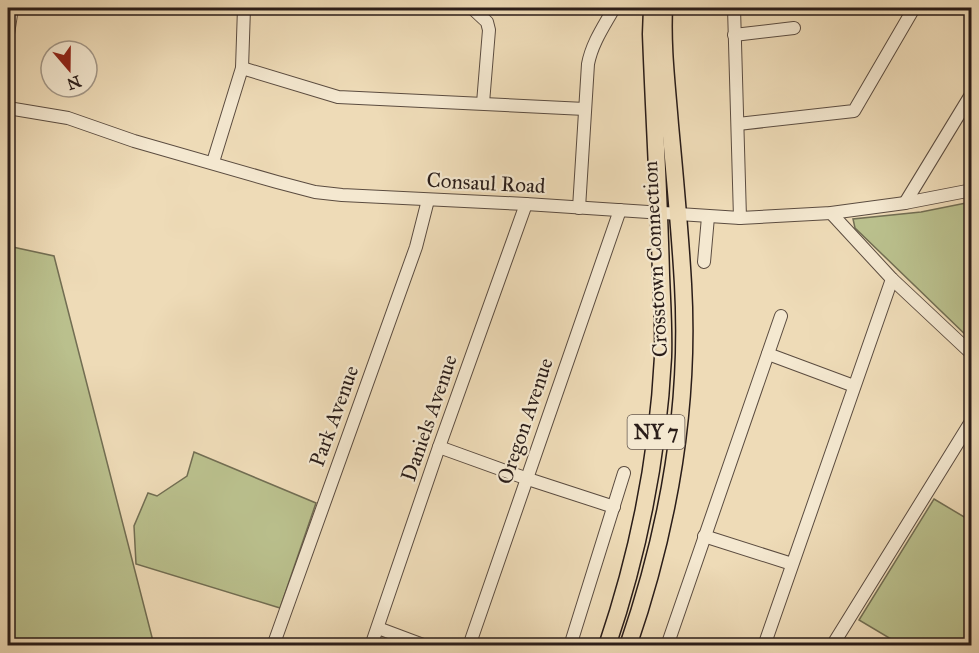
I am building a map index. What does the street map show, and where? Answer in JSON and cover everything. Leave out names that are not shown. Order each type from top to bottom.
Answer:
[{"type":"highway","points":[[651,8],[657,31]]},
{"type":"highway","points":[[657,31],[665,8]]},
{"type":"highway","name":"Crosstown Connection","points":[[607,645],[620,608],[642,520],[655,438],[663,355],[657,31]]},
{"type":"highway","name":"Crosstown Connection","points":[[628,645],[664,523],[677,446],[683,366],[683,285],[678,214],[657,31]]},
{"type":"street","points":[[8,34],[12,8]]},
{"type":"street","points":[[213,162],[242,68],[244,8]]},
{"type":"street","points":[[472,8],[487,22],[489,30],[483,103]]},
{"type":"street","points":[[579,208],[591,52],[614,8]]},
{"type":"street","points":[[734,8],[740,219]]},
{"type":"street","points":[[738,124],[854,111],[914,8]]},
{"type":"street","points":[[734,35],[794,28]]},
{"type":"street","points":[[242,68],[338,97],[585,109]]},
{"type":"street","points":[[905,203],[972,93]]},
{"type":"street","name":"Consaul Road","points":[[8,108],[68,118],[134,141],[315,192],[660,212],[740,219],[831,213],[905,203],[972,190]]},
{"type":"street","name":"Park Avenue","points":[[273,645],[416,247],[428,200]]},
{"type":"street","name":"Daniels Avenue","points":[[371,645],[526,204]]},
{"type":"street","name":"Oregon Avenue","points":[[469,645],[525,478],[620,210]]},
{"type":"street","points":[[831,213],[892,279],[972,354]]},
{"type":"street","points":[[704,262],[708,217]]},
{"type":"street","points":[[764,645],[892,279]]},
{"type":"street","points":[[666,645],[781,316]]},
{"type":"street","points":[[768,354],[854,386]]},
{"type":"street","points":[[832,645],[972,420]]},
{"type":"street","points":[[439,447],[614,507]]},
{"type":"street","points":[[570,645],[624,473]]},
{"type":"street","points":[[704,536],[792,564]]},
{"type":"street","points":[[378,628],[426,645]]},
{"type":"green space","points":[[972,202],[971,340],[855,228],[853,219],[921,212]]},
{"type":"green space","points":[[8,246],[54,256],[154,645],[8,645]]},
{"type":"green space","points":[[194,452],[316,503],[280,608],[136,564],[134,526],[148,493],[157,496],[187,476]]},
{"type":"green space","points":[[934,499],[971,521],[971,645],[901,645],[859,620]]}]
